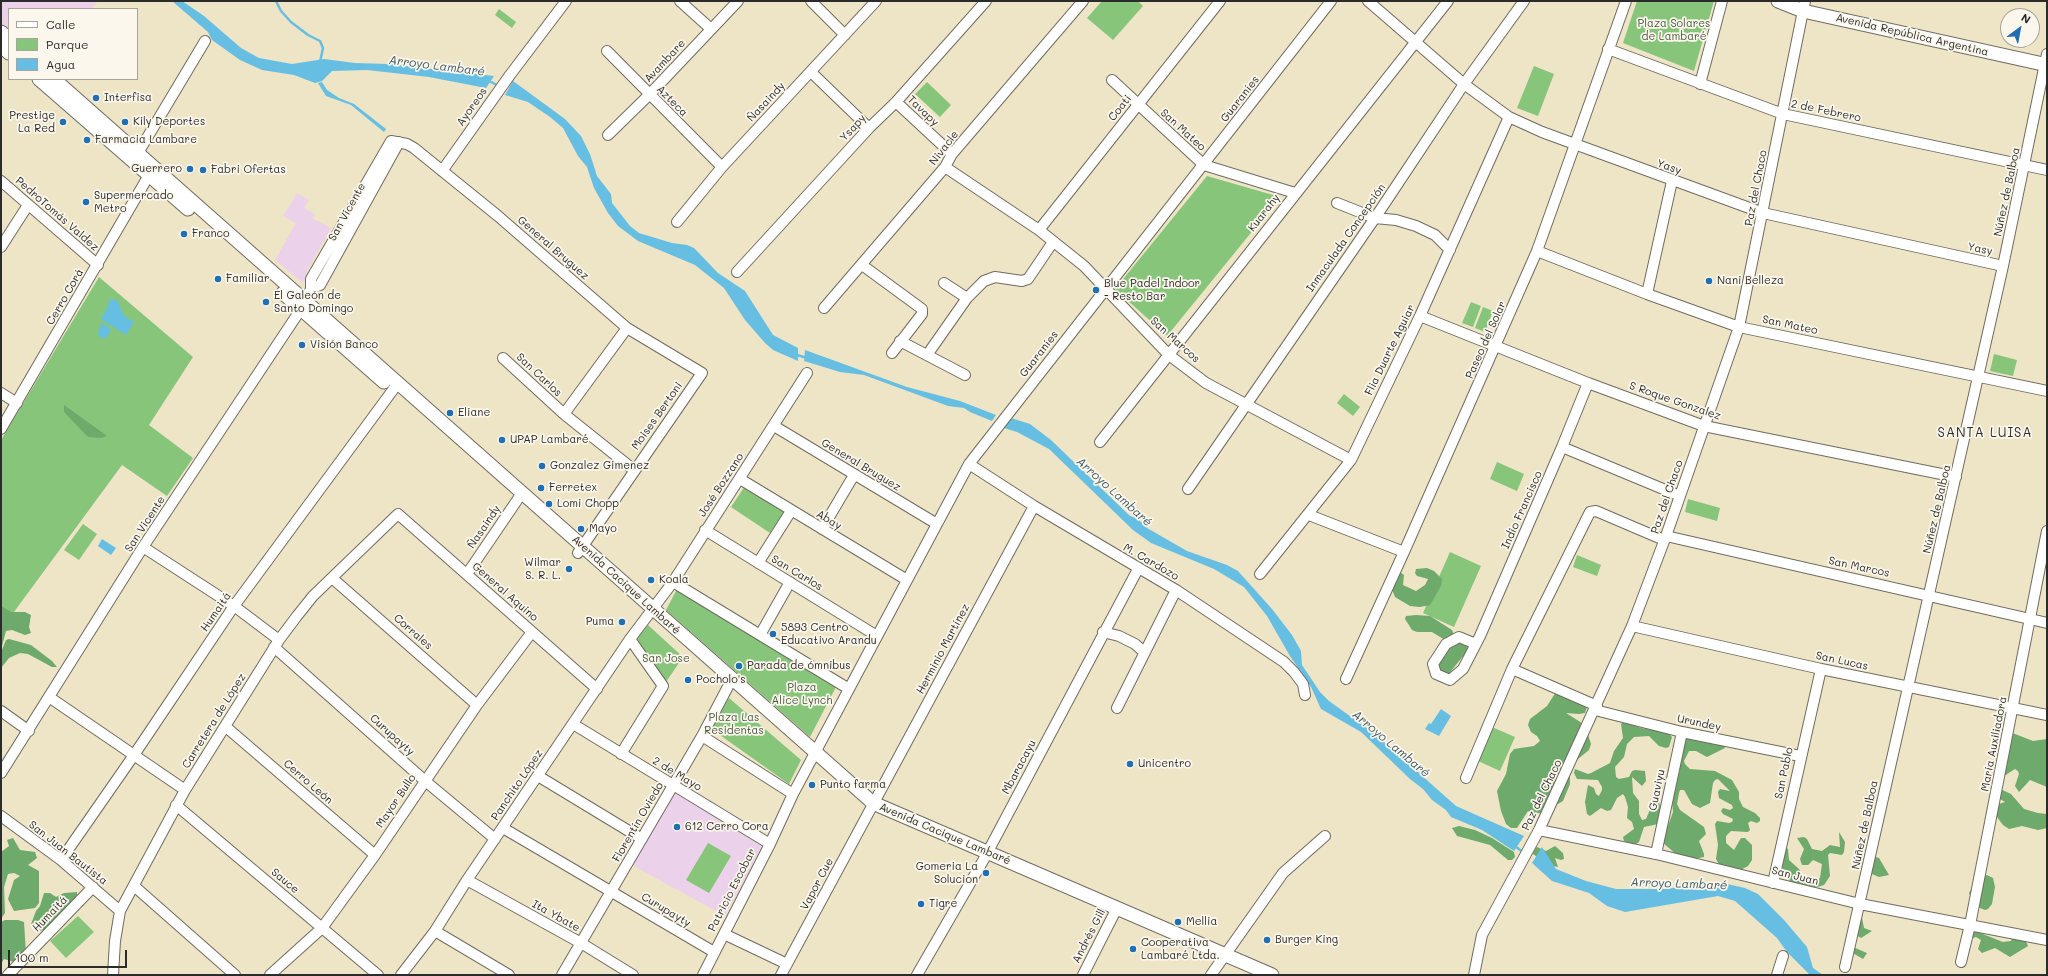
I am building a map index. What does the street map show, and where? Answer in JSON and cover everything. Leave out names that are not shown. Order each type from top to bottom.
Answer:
[{"type":"main road","name":"Avenida República Argentina","points":[[1778,1],[2046,61]]},
{"type":"main road","name":"Avenida Cacique Lambaré","points":[[39,80],[136,158],[306,300],[396,387],[872,806],[1224,958],[1272,975]]},
{"type":"main road","name":"Avenida Cacique Lambaré","points":[[55,80],[136,158]]},
{"type":"main road","name":"Avenida Cacique Lambaré","points":[[1224,958],[1255,975]]},
{"type":"street","name":"Ayoreos","points":[[442,171],[496,94],[566,1]]},
{"type":"street","points":[[680,1],[711,29]]},
{"type":"street","name":"Avambare","points":[[608,135],[649,95],[738,1]]},
{"type":"street","points":[[811,1],[845,35]]},
{"type":"street","name":"Ñasaindy","points":[[677,222],[722,167],[876,1]]},
{"type":"street","name":"Ysapy","points":[[737,272],[869,128],[896,102],[986,1]]},
{"type":"street","name":"Nivacle","points":[[824,308],[945,167],[952,154],[1082,1]]},
{"type":"street","name":"Coati","points":[[1038,230],[1220,1]]},
{"type":"street","name":"Guaraníes","points":[[814,756],[969,464],[1011,408],[1204,165],[1331,1]]},
{"type":"street","name":"Yasy","points":[[1368,1],[1464,84],[1509,117],[1542,132],[1672,181],[1763,213],[2003,266]]},
{"type":"street","name":"Kuarahy","points":[[1100,442],[1448,1]]},
{"type":"street","name":"Inmaculada Concepción","points":[[1188,489],[1375,218],[1464,84],[1524,1]]},
{"type":"street","name":"Paseo del Solar","points":[[1346,679],[1496,347],[1537,251],[1626,1]]},
{"type":"street","points":[[1700,84],[1722,1]]},
{"type":"street","name":"Paz del Chaco","points":[[1474,975],[1482,935],[1516,869],[1537,833],[1596,708],[1632,626],[1740,327],[1804,6]]},
{"type":"street","points":[[136,158],[205,41]]},
{"type":"street","name":"2 de Febrero","points":[[1608,49],[1783,114],[2025,167],[2047,170]]},
{"type":"street","name":"Azteca","points":[[607,51],[722,167]]},
{"type":"street","name":"Núñez de Balboa","points":[[1845,968],[1907,686],[1956,477],[2025,167],[2046,61]]},
{"type":"street","points":[[811,72],[869,128]]},
{"type":"street","name":"San Mateo","points":[[1112,80],[1204,165],[1295,193]]},
{"type":"street","name":"Tavapy","points":[[896,102],[952,154]]},
{"type":"street","name":"Flia Duarte Aguiar","points":[[1260,574],[1309,515],[1350,460],[1420,316],[1509,117]]},
{"type":"street","name":"General Bruguez","points":[[395,141],[414,148],[498,216],[627,328],[702,372]]},
{"type":"street","name":"San Vicente","points":[[1,773],[29,731],[143,547],[306,300],[320,285],[395,141]]},
{"type":"street","name":"San Marcos","points":[[945,167],[1038,230],[1084,266],[1105,290],[1169,354],[1206,383],[1350,460]]},
{"type":"street","name":"Cerro Corá","points":[[1,429],[98,265],[151,171]]},
{"type":"street","name":"PedroTomás Valdez","points":[[1,181],[98,265]]},
{"type":"street","points":[[1647,294],[1672,181]]},
{"type":"street","points":[[1,246],[28,204]]},
{"type":"street","points":[[1337,204],[1375,218],[1396,220],[1416,226],[1435,235],[1450,250]]},
{"type":"street","points":[[927,355],[967,298],[984,281],[995,277],[1022,280],[1028,279],[1053,242]]},
{"type":"street","name":"San Mateo","points":[[1537,251],[1647,294],[1740,327],[2047,391]]},
{"type":"street","points":[[862,265],[922,309],[922,314],[892,353]]},
{"type":"street","points":[[944,282],[967,298]]},
{"type":"street","name":"S Roque Gonzalez","points":[[1420,316],[1588,383],[1704,426],[1956,477]]},
{"type":"street","points":[[564,414],[627,328]]},
{"type":"street","points":[[900,341],[965,375]]},
{"type":"street","name":"San Carlos","points":[[503,358],[564,414],[634,470]]},
{"type":"street","name":"Moises Bertoni","points":[[581,550],[702,372]]},
{"type":"street","name":"José Bozzano","points":[[651,612],[673,582],[807,373]]},
{"type":"street","name":"Indio Francisco","points":[[1476,644],[1459,637],[1446,644],[1433,664],[1436,674],[1450,680],[1463,669],[1476,644],[1562,447],[1588,383]]},
{"type":"street","name":"Humaitá","points":[[61,860],[134,755],[234,606],[396,387]]},
{"type":"street","points":[[1,393],[17,403]]},
{"type":"street","name":"General Bruguez","points":[[774,426],[854,476],[937,524]]},
{"type":"street","points":[[1562,447],[1680,496]]},
{"type":"street","name":"M. Cardozo","points":[[969,464],[1034,506],[1138,569],[1176,590],[1284,662],[1303,684],[1305,695]]},
{"type":"street","points":[[822,530],[854,476]]},
{"type":"street","name":"Abay","points":[[740,479],[822,530],[907,580]]},
{"type":"street","name":"Ñasaindy","points":[[466,574],[520,496]]},
{"type":"street","name":"Herminio Martínez","points":[[872,806],[1034,506]]},
{"type":"street","points":[[758,563],[791,511]]},
{"type":"street","name":"San Marcos","points":[[1512,669],[1590,512],[1596,511],[1665,538],[1929,595],[2047,623]]},
{"type":"street","name":"General Aquino","points":[[398,514],[596,689]]},
{"type":"street","name":"Carretera de López","points":[[114,975],[115,941],[120,911],[185,790],[277,643],[313,596],[398,514]]},
{"type":"street","points":[[1309,515],[1404,552]]},
{"type":"street","name":"San Carlos","points":[[705,530],[877,636]]},
{"type":"street","name":"María Auxiliadora","points":[[1961,962],[1970,925],[2047,531]]},
{"type":"street","name":"Curupayty","points":[[143,547],[234,606],[277,643],[424,780],[495,840]]},
{"type":"street","name":"Mbaracayu","points":[[917,975],[986,856],[1103,632],[1138,569]]},
{"type":"street","name":"Corrales","points":[[332,578],[477,705]]},
{"type":"street","points":[[673,582],[849,689]]},
{"type":"street","points":[[760,634],[790,582]]},
{"type":"street","points":[[1117,708],[1176,590]]},
{"type":"street","name":"Panchito López","points":[[401,975],[435,931],[467,880],[596,689],[651,612]]},
{"type":"street","name":"San Lucas","points":[[1632,626],[1820,669],[2047,716]]},
{"type":"street","name":"Mayor Bullo","points":[[270,975],[322,928],[375,855],[424,780],[477,705],[532,632]]},
{"type":"street","points":[[1103,632],[1119,636],[1135,644],[1144,652]]},
{"type":"street","points":[[621,754],[662,686],[630,640]]},
{"type":"street","points":[[1466,778],[1512,669]]},
{"type":"street","name":"Urundey","points":[[1512,669],[1596,708],[1682,732],[1800,756]]},
{"type":"street","name":"San Pablo","points":[[1773,883],[1820,669]]},
{"type":"street","name":"Florentín Oviedo","points":[[562,975],[702,736],[731,683]]},
{"type":"street","points":[[49,697],[185,790]]},
{"type":"street","points":[[1,711],[29,731]]},
{"type":"street","name":"2 de Mayo","points":[[573,724],[770,844]]},
{"type":"street","name":"Cerro León","points":[[226,726],[375,855]]},
{"type":"street","name":"Guaviyu","points":[[1656,854],[1682,732]]},
{"type":"street","points":[[702,736],[793,794]]},
{"type":"street","name":"Patricio Escobar","points":[[703,975],[770,844],[793,794],[814,756]]},
{"type":"street","points":[[538,776],[642,839]]},
{"type":"street","name":"Sauce","points":[[176,805],[378,975]]},
{"type":"street","name":"Vapor Cue","points":[[781,975],[872,806]]},
{"type":"street","name":"San Juan Bautista","points":[[1,816],[61,860],[120,911]]},
{"type":"street","name":"Curupayty","points":[[502,828],[714,952]]},
{"type":"street","name":"San Juan","points":[[1537,833],[1656,854],[1860,904],[2047,940]]},
{"type":"street","points":[[1211,975],[1283,873],[1325,836]]},
{"type":"street","name":"Ita Ybate","points":[[467,880],[581,943],[633,975]]},
{"type":"street","points":[[134,886],[235,975]]},
{"type":"street","name":"Humaitá","points":[[8,975],[93,887]]},
{"type":"street","name":"Andrés Gill","points":[[1083,975],[1116,912]]},
{"type":"street","points":[[435,931],[509,975]]},
{"type":"street","points":[[724,934],[787,964]]},
{"type":"street","points":[[1777,975],[1783,956]]},
{"type":"shaded area","points":[[2,1],[97,2],[92,8],[8,8],[8,28],[1,22]]},
{"type":"shaded area","points":[[297,193],[309,200],[304,208],[315,214],[312,218],[331,228],[307,271],[312,275],[308,281],[302,282],[275,260],[296,223],[283,216]]},
{"type":"shaded area","points":[[674,792],[762,846],[725,916],[632,865]]},
{"type":"green space","points":[[1102,1],[1138,1],[1143,6],[1113,40],[1087,18]]},
{"type":"green space","name":"Plaza Solares de Lambaré","points":[[1637,1],[1714,1],[1694,71],[1623,43]]},
{"type":"green space","points":[[499,9],[516,22],[512,28],[495,15]]},
{"type":"green space","points":[[1534,66],[1554,74],[1538,116],[1517,108]]},
{"type":"green space","points":[[927,82],[951,105],[940,117],[915,94]]},
{"type":"green space","points":[[1207,176],[1280,197],[1167,336],[1115,289]]},
{"type":"green space","points":[[99,277],[193,357],[149,425],[193,458],[167,496],[122,465],[11,616],[1,608],[1,440]]},
{"type":"green space","points":[[1471,302],[1481,306],[1473,327],[1462,323]]},
{"type":"green space","points":[[1483,307],[1493,311],[1485,332],[1475,328]]},
{"type":"green space","points":[[1994,354],[2017,360],[2013,376],[1990,371]]},
{"type":"green space","points":[[1344,394],[1360,407],[1353,416],[1337,403]]},
{"type":"green space","points":[[64,405],[107,436],[101,438],[88,437],[64,412]]},
{"type":"green space","points":[[1497,462],[1524,474],[1517,491],[1490,479]]},
{"type":"green space","points":[[745,486],[784,512],[770,533],[731,507]]},
{"type":"green space","points":[[1688,499],[1720,508],[1717,521],[1685,512]]},
{"type":"green space","points":[[83,524],[97,534],[79,560],[64,550]]},
{"type":"green space","points":[[1450,552],[1481,566],[1454,627],[1423,613]]},
{"type":"green space","points":[[1577,555],[1601,565],[1597,576],[1573,567]]},
{"type":"green space","points":[[1427,568],[1434,571],[1442,579],[1441,586],[1430,605],[1420,607],[1410,606],[1395,597],[1391,587],[1397,575],[1401,573],[1404,575],[1403,585],[1416,591],[1425,585],[1428,579],[1417,576],[1415,573],[1416,569]]},
{"type":"green space","name":"Plaza Alice Lynch","points":[[677,589],[837,685],[810,737],[666,610]]},
{"type":"green space","points":[[1,606],[11,612],[25,612],[31,615],[29,627],[31,633],[25,635],[12,630],[6,631],[1,650]]},
{"type":"green space","points":[[1406,616],[1430,616],[1452,630],[1455,637],[1467,644],[1467,651],[1448,675],[1434,667],[1450,643],[1432,632],[1417,632],[1412,630],[1405,619]]},
{"type":"green space","name":"San Jose","points":[[648,625],[683,657],[666,682],[636,640]]},
{"type":"green space","points":[[9,639],[31,645],[52,661],[57,667],[52,667],[28,654],[20,653],[9,658],[1,668],[1,652],[6,640]]},
{"type":"green space","points":[[1566,687],[1585,696],[1588,703],[1585,713],[1566,713],[1585,725],[1591,744],[1589,750],[1578,759],[1570,772],[1570,784],[1563,801],[1558,804],[1551,804],[1540,813],[1534,814],[1528,811],[1517,828],[1511,828],[1506,824],[1501,811],[1497,791],[1506,774],[1510,754],[1514,749],[1534,746],[1540,741],[1537,736],[1531,732],[1528,725],[1530,719],[1547,706],[1558,689]]},
{"type":"green space","name":"Plaza Las Residentas","points":[[729,698],[801,760],[789,784],[710,728]]},
{"type":"green space","points":[[1624,722],[1641,728],[1668,733],[1672,737],[1669,747],[1666,748],[1659,746],[1649,736],[1634,737],[1627,744],[1624,757],[1615,767],[1616,777],[1619,779],[1629,777],[1632,771],[1635,770],[1645,771],[1646,781],[1642,786],[1632,777],[1633,793],[1639,801],[1639,814],[1642,820],[1646,819],[1652,798],[1655,796],[1658,797],[1661,811],[1658,824],[1644,827],[1639,842],[1633,846],[1624,841],[1623,837],[1634,829],[1632,822],[1627,818],[1628,807],[1623,794],[1617,798],[1611,810],[1607,811],[1601,808],[1590,816],[1587,814],[1585,802],[1588,785],[1594,788],[1596,794],[1599,796],[1602,787],[1598,780],[1577,779],[1574,773],[1575,769],[1588,774],[1610,763],[1614,751],[1623,738],[1621,724]]},
{"type":"green space","points":[[1492,727],[1515,737],[1500,771],[1478,761]]},
{"type":"green space","points":[[2010,732],[2033,741],[2047,739],[2047,787],[2030,780],[2019,792],[2015,786],[2019,774],[2018,771],[2015,769],[2004,776],[2003,749],[1999,740],[2003,735]]},
{"type":"green space","points":[[1685,736],[1722,743],[1725,748],[1707,757],[1696,751],[1689,751],[1684,761],[1685,764],[1690,769],[1715,771],[1732,780],[1739,792],[1739,799],[1743,807],[1755,813],[1760,818],[1760,821],[1757,823],[1751,821],[1748,823],[1750,830],[1748,832],[1731,831],[1726,836],[1726,843],[1734,850],[1741,838],[1745,838],[1752,845],[1752,860],[1748,866],[1739,871],[1720,866],[1716,859],[1718,845],[1715,824],[1717,821],[1729,823],[1732,822],[1733,819],[1723,814],[1721,811],[1723,808],[1730,810],[1733,808],[1732,805],[1719,798],[1718,792],[1720,789],[1730,791],[1718,779],[1713,783],[1710,803],[1700,808],[1692,804],[1684,790],[1680,790],[1677,804],[1680,810],[1704,827],[1706,834],[1699,841],[1704,857],[1694,859],[1677,855],[1662,842],[1673,812],[1671,786],[1680,771],[1677,761],[1685,746]]},
{"type":"green space","points":[[1998,788],[2011,794],[2024,809],[2047,814],[2047,828],[2038,830],[2022,826],[2009,829],[2003,825],[1997,817],[1995,809],[1999,804],[2005,802],[1997,797]]},
{"type":"green space","points":[[1459,826],[1475,830],[1492,838],[1514,852],[1515,857],[1512,860],[1508,860],[1490,845],[1457,836],[1452,828]]},
{"type":"green space","points":[[1839,832],[1845,842],[1844,852],[1842,855],[1830,853],[1828,855],[1830,876],[1824,885],[1811,889],[1791,882],[1785,876],[1779,857],[1783,844],[1788,849],[1789,860],[1799,869],[1804,879],[1815,881],[1820,878],[1822,864],[1813,860],[1808,865],[1802,865],[1800,859],[1804,849],[1797,838],[1804,837],[1807,839],[1812,849],[1822,851],[1830,845],[1840,847]]},
{"type":"green space","points":[[13,838],[20,850],[35,852],[37,858],[28,865],[39,871],[39,903],[35,908],[14,911],[8,899],[14,880],[20,876],[14,873],[8,874],[4,887],[5,913],[1,919],[1,852],[9,846],[7,840]]},
{"type":"green space","points":[[708,843],[731,856],[709,893],[686,880]]},
{"type":"green space","points":[[1555,846],[1563,853],[1564,859],[1561,860],[1555,858],[1558,867],[1549,865],[1533,854],[1532,851],[1537,847],[1546,851]]},
{"type":"green space","points":[[1872,856],[1879,858],[1889,875],[1879,877],[1872,874],[1870,871]]},
{"type":"green space","points":[[1987,875],[1993,878],[1995,887],[1992,904],[1985,910],[1975,906],[1969,893],[1975,882]]},
{"type":"green space","points":[[77,892],[77,899],[71,910],[59,915],[49,931],[34,930],[31,924],[36,911],[40,906],[44,893],[50,893],[56,897],[64,893]]},
{"type":"green space","points":[[1859,915],[1862,918],[1864,928],[1872,931],[1861,938],[1853,933]]},
{"type":"green space","points":[[78,916],[94,932],[66,958],[50,941]]},
{"type":"green space","points":[[5,920],[18,920],[24,922],[26,954],[17,963],[4,959],[1,964],[1,922]]},
{"type":"green space","points":[[1975,931],[2003,942],[2011,941],[2012,938],[2025,939],[2028,946],[2010,957],[1995,948],[1982,953],[1978,949],[1981,940],[1976,937],[1970,939],[1969,932]]},
{"type":"green space","points":[[1853,947],[1867,953],[1863,959],[1851,952]]},
{"type":"water","points":[[172,1],[182,1],[204,16],[241,48],[259,58],[292,64],[324,59],[355,63],[388,64],[494,76],[486,88],[429,77],[367,70],[332,71],[322,81],[315,83],[294,75],[262,70],[240,60],[212,40],[208,32]]},
{"type":"water","points":[[513,81],[565,119],[581,136],[590,154],[597,176],[611,194],[612,203],[630,226],[639,233],[694,248],[718,273],[745,291],[773,335],[798,348],[798,361],[773,350],[765,343],[745,320],[724,288],[695,265],[638,241],[618,226],[608,213],[594,188],[587,167],[578,156],[563,128],[528,102],[505,95]]},
{"type":"water","points":[[322,82],[327,90],[339,98],[354,104],[386,129],[384,132],[351,105],[326,96],[318,83]]},
{"type":"water","points":[[110,299],[117,300],[124,316],[134,322],[126,335],[101,319]]},
{"type":"water","points":[[103,323],[111,330],[105,339],[98,336],[100,326]]},
{"type":"water","points":[[805,350],[907,387],[960,401],[996,415],[992,421],[964,408],[948,406],[864,375],[840,372],[804,361]]},
{"type":"water","points":[[1011,418],[1030,424],[1051,440],[1130,516],[1137,518],[1147,528],[1187,551],[1227,565],[1238,571],[1272,609],[1292,635],[1301,651],[1302,665],[1320,692],[1329,701],[1375,734],[1456,806],[1524,836],[1514,851],[1482,830],[1451,817],[1446,810],[1432,800],[1423,789],[1410,779],[1361,732],[1321,709],[1311,687],[1290,656],[1267,616],[1244,587],[1214,569],[1151,543],[1133,530],[1049,449],[1017,432],[1004,428]]},
{"type":"water","points":[[102,539],[116,548],[111,555],[98,546]]},
{"type":"water","points":[[1441,709],[1451,716],[1439,736],[1425,729],[1429,723],[1431,724]]},
{"type":"water","points":[[1542,847],[1556,869],[1586,881],[1616,889],[1665,889],[1718,882],[1745,888],[1758,894],[1784,920],[1807,947],[1813,968],[1823,975],[1810,975],[1787,952],[1777,938],[1735,901],[1718,896],[1625,912],[1607,906],[1589,893],[1552,881],[1532,863]]},
{"type":"waterway","points":[[276,1],[281,11],[291,22],[308,35],[320,41],[323,48],[320,62]]},
{"type":"waterway","name":"Arroyo Lambaré","points":[[487,80],[499,86]]},
{"type":"waterway","points":[[316,281],[327,263]]},
{"type":"waterway","name":"Arroyo Lambaré","points":[[797,355],[807,358]]},
{"type":"waterway","name":"Arroyo Lambaré","points":[[1515,846],[1524,853]]},
{"type":"place","name":"Interfisa","points":[[96,98]]},
{"type":"place","name":"Prestige La Red","points":[[63,122]]},
{"type":"place","name":"Kily Deportes","points":[[125,122]]},
{"type":"place","name":"Farmacia Lambare","points":[[87,140]]},
{"type":"place","name":"Guerrero","points":[[190,169]]},
{"type":"place","name":"Fabri Ofertas","points":[[203,170]]},
{"type":"place","name":"Supermercado Metro","points":[[86,202]]},
{"type":"place","name":"Franco","points":[[184,234]]},
{"type":"place","name":"Familiar","points":[[218,279]]},
{"type":"place","name":"Nani Belleza","points":[[1709,281]]},
{"type":"place","name":"Blue Padel Indoor - Resto Bar","points":[[1096,290]]},
{"type":"place","name":"El Galeón de Santo Domingo","points":[[266,302]]},
{"type":"place","name":"Visión Banco","points":[[302,345]]},
{"type":"place","name":"Eliane","points":[[450,413]]},
{"type":"place","name":"UPAP Lambaré","points":[[502,440]]},
{"type":"place","name":"Gonzalez Gimenez","points":[[542,466]]},
{"type":"place","name":"Ferretex","points":[[541,488]]},
{"type":"place","name":"Lomi Chopp","points":[[549,504]]},
{"type":"place","name":"Mayo","points":[[581,529]]},
{"type":"place","name":"Wilmar S. R. L.","points":[[569,569]]},
{"type":"place","name":"Koala","points":[[651,580]]},
{"type":"place","name":"Puma","points":[[622,622]]},
{"type":"place","name":"5893 Centro Educativo Arandu","points":[[773,634]]},
{"type":"place","name":"Parada de ómnibus","points":[[739,666]]},
{"type":"place","name":"Pocholo's","points":[[688,680]]},
{"type":"place","name":"Unicentro","points":[[1130,764]]},
{"type":"place","name":"Punto farma","points":[[812,785]]},
{"type":"place","name":"612 Cerro Cora","points":[[677,827]]},
{"type":"place","name":"Gomeria La Solucion","points":[[986,873]]},
{"type":"place","name":"Tigre","points":[[921,904]]},
{"type":"place","name":"Mellia","points":[[1178,922]]},
{"type":"place","name":"Burger King","points":[[1267,940]]},
{"type":"place","name":"Cooperativa Lambaré Ltda.","points":[[1133,949]]},
{"type":"district","name":"SANTA LUISA","points":[[1985,433]]}]
